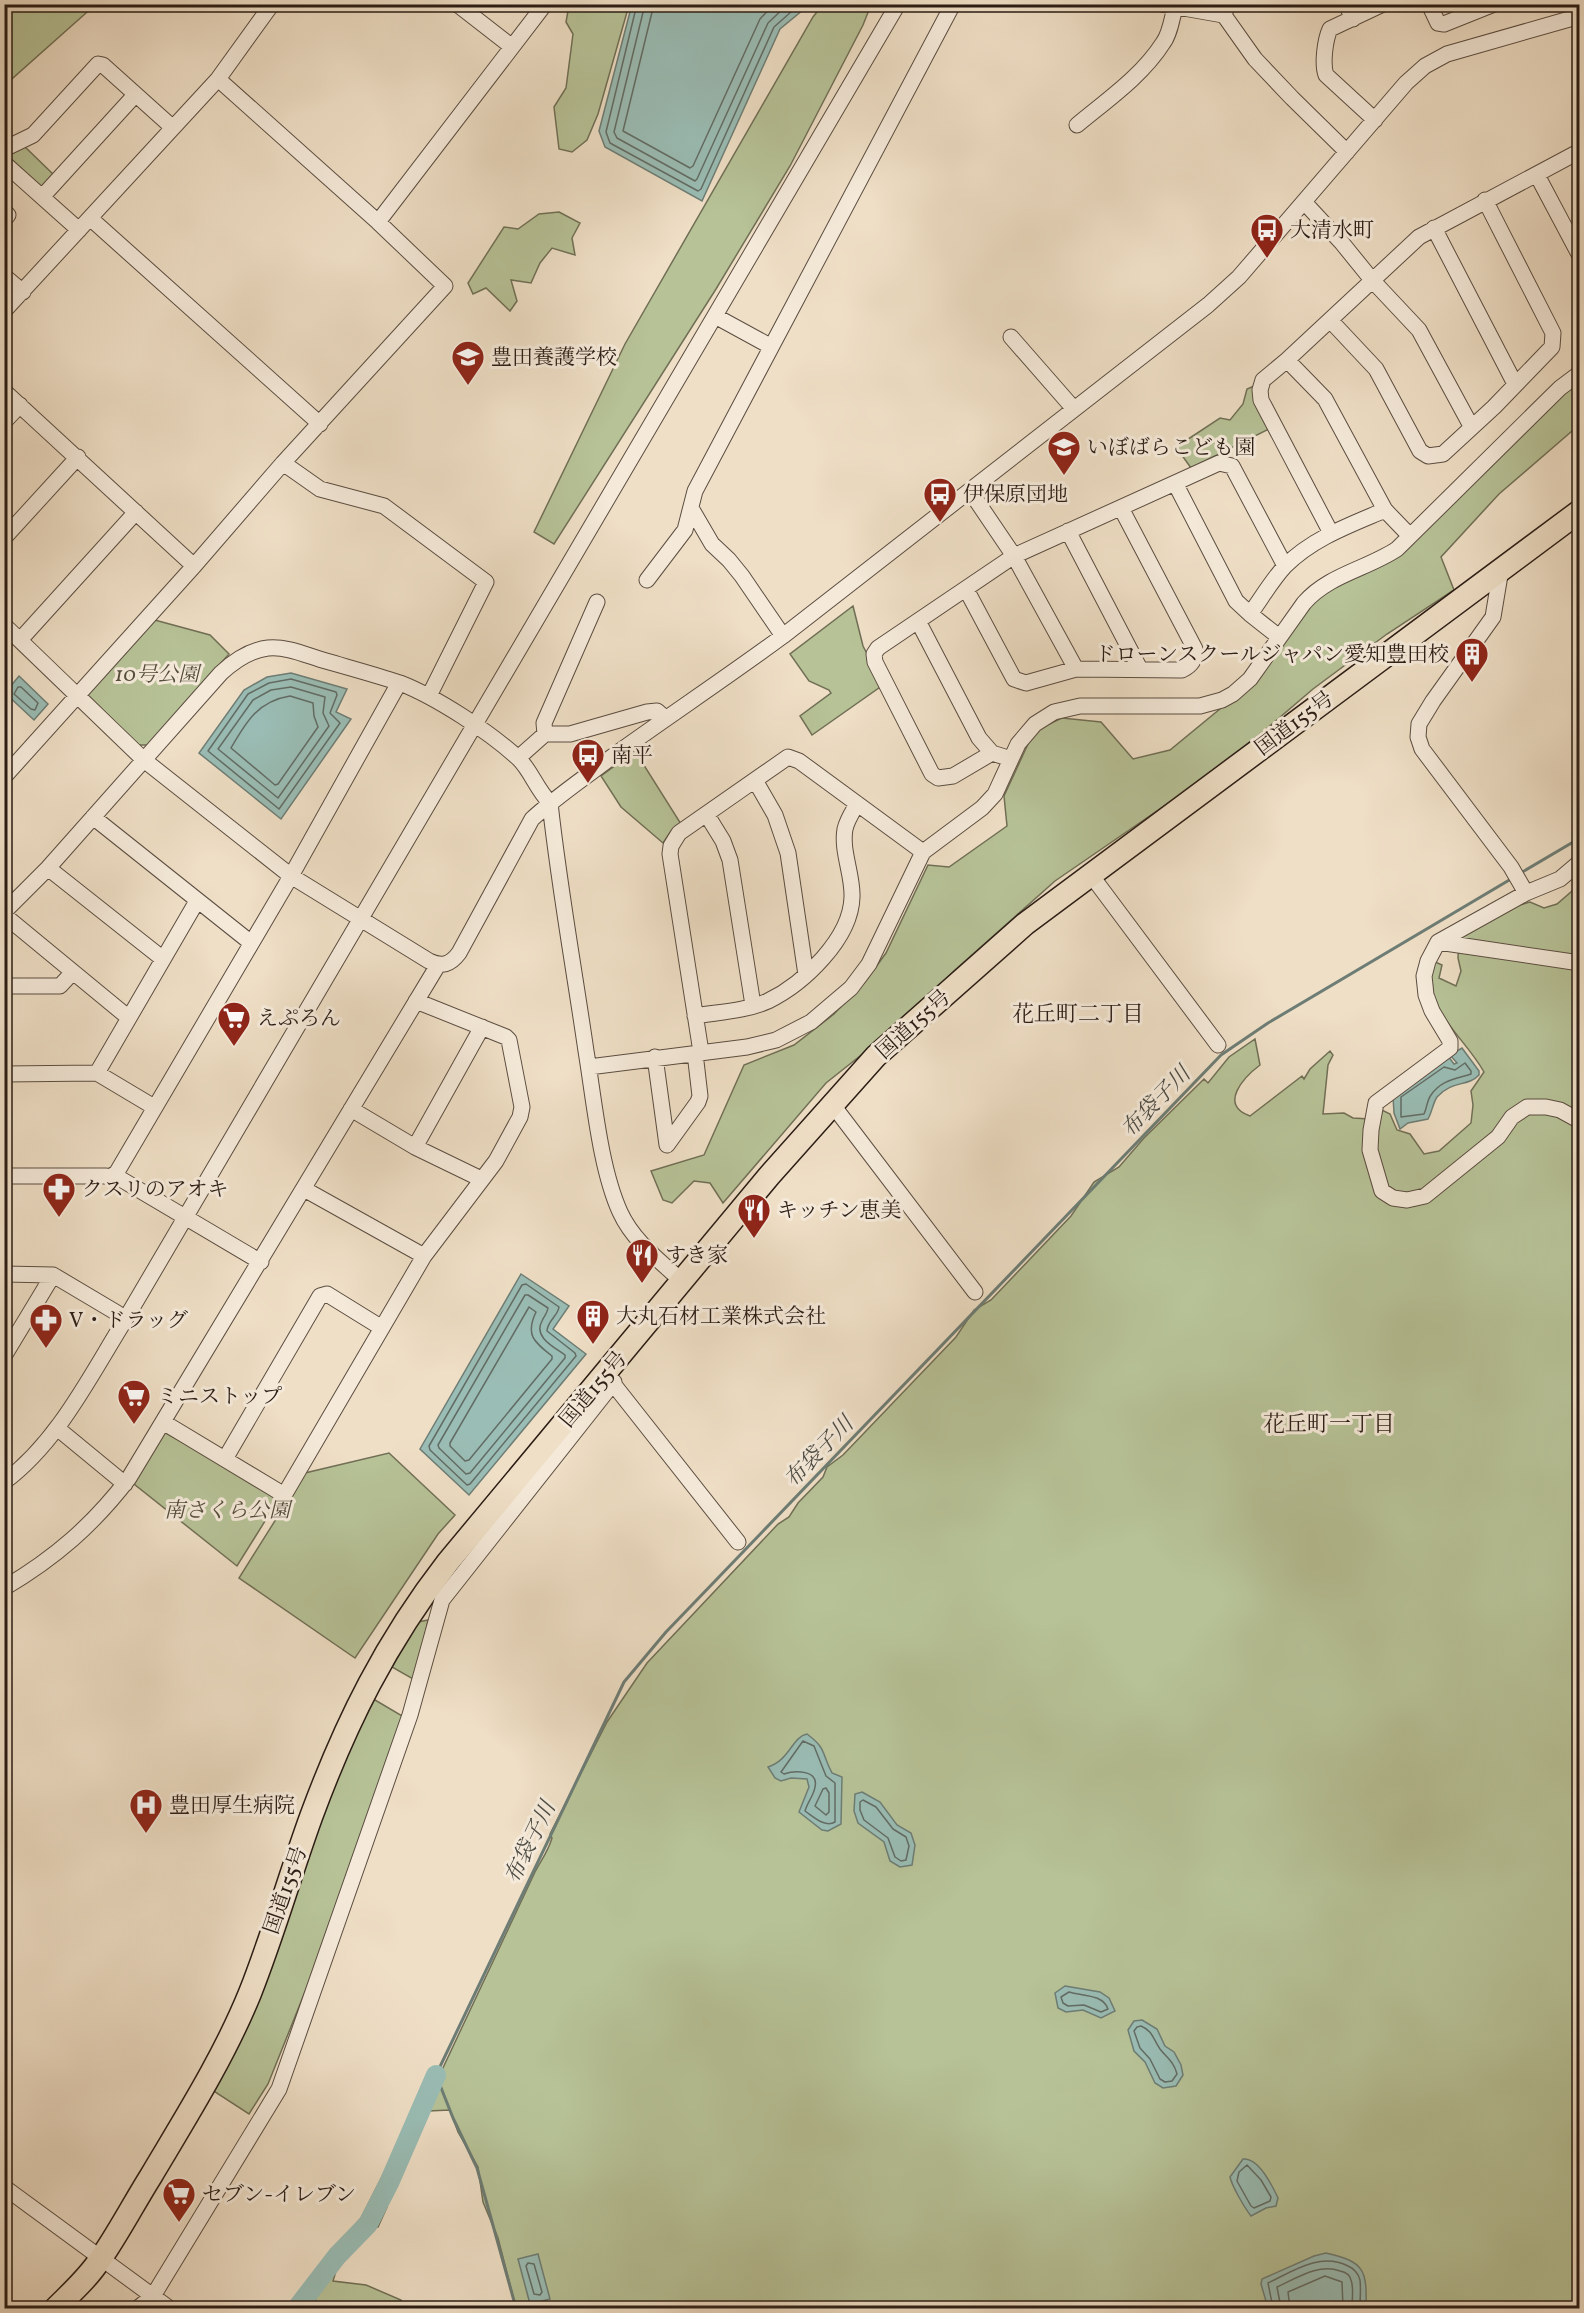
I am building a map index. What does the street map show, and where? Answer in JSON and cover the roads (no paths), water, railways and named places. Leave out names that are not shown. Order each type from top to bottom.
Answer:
[{"type":"highway","name":"国道155号","points":[[56,2308],[82,2282],[101,2258],[178,2131],[231,2033],[250,1992],[331,1767],[375,1670],[424,1593],[609,1378],[683,1282],[770,1176],[876,1056],[1025,924],[1580,511]]},
{"type":"street","points":[[4,311],[218,79],[272,4]]},
{"type":"street","points":[[457,4],[511,46]]},
{"type":"street","points":[[378,222],[545,4]]},
{"type":"street","points":[[4,1482],[32,1458],[57,1428],[125,1320],[359,918],[898,4]]},
{"type":"street","points":[[647,580],[685,530],[695,491],[953,4]]},
{"type":"street","points":[[1346,4],[1353,19]]},
{"type":"street","points":[[1375,120],[1325,71],[1330,29],[1383,4]]},
{"type":"street","points":[[1429,4],[1441,24],[1494,4]]},
{"type":"street","points":[[1077,125],[1128,82],[1165,41],[1168,6],[1223,8],[1255,59],[1347,152]]},
{"type":"street","points":[[4,625],[144,760],[291,876],[438,965],[446,964],[453,960],[532,819],[550,803],[665,718],[717,685],[783,636],[1224,291],[1305,203],[1406,83],[1425,66],[1447,54],[1580,16]]},
{"type":"street","points":[[4,149],[33,135],[98,64],[103,65],[172,127]]},
{"type":"street","points":[[4,777],[194,566],[283,463],[445,286],[378,222],[218,79]]},
{"type":"street","points":[[42,196],[135,95]]},
{"type":"street","points":[[1331,533],[1261,399],[1260,390],[1263,380],[1412,243],[1485,200],[1580,151]]},
{"type":"street","points":[[4,163],[79,230]]},
{"type":"street","points":[[1537,174],[1580,256]]},
{"type":"street","points":[[1330,320],[1376,369],[1420,451],[1424,455],[1435,457],[1443,454],[1552,347],[1554,336],[1485,200]]},
{"type":"street","points":[[1305,203],[1428,342],[1471,426]]},
{"type":"street","points":[[4,211],[8,215],[4,220]]},
{"type":"street","points":[[90,218],[320,423]]},
{"type":"street","points":[[1434,228],[1515,384]]},
{"type":"street","points":[[4,276],[23,292]]},
{"type":"street","points":[[715,316],[770,346]]},
{"type":"street","points":[[1011,337],[1074,410]]},
{"type":"street","points":[[1287,360],[1330,406],[1385,510],[1410,536]]},
{"type":"street","points":[[589,1067],[747,1047],[777,1040],[811,1022],[851,988],[877,951],[914,865],[923,852],[982,808],[995,794],[1018,744],[1035,724],[1054,712],[1089,706],[1200,706],[1222,700],[1233,694],[1250,679],[1307,599],[1333,580],[1372,565],[1387,556],[1560,388],[1580,373]]},
{"type":"street","points":[[4,391],[194,566]]},
{"type":"street","points":[[4,422],[20,405]]},
{"type":"street","points":[[4,538],[78,457]]},
{"type":"street","points":[[283,463],[320,489],[384,506],[486,582],[429,696]]},
{"type":"street","points":[[993,753],[953,776],[938,778],[932,774],[879,670],[874,654],[878,648],[1014,556],[1219,463],[1232,466],[1285,566]]},
{"type":"street","points":[[1175,483],[1236,601],[1279,637]]},
{"type":"street","points":[[970,491],[1014,556],[1076,669]]},
{"type":"street","points":[[691,508],[712,544],[742,576],[783,636]]},
{"type":"street","points":[[966,589],[1014,679],[1026,683],[1076,669],[1182,670],[1192,664],[1195,649],[1121,508]]},
{"type":"street","points":[[1250,614],[1285,566],[1309,547],[1331,533],[1385,510]]},
{"type":"street","points":[[20,640],[136,512]]},
{"type":"street","points":[[1068,531],[1140,669]]},
{"type":"street","points":[[1501,569],[1493,617],[1432,701],[1419,724],[1418,737],[1422,749],[1511,867],[1524,890]]},
{"type":"street","points":[[545,734],[544,723],[597,602]]},
{"type":"street","points":[[918,621],[979,738],[993,753],[1011,759]]},
{"type":"street","points":[[129,1018],[4,914],[232,663],[259,650],[279,648],[399,683],[429,696],[474,725],[518,758],[539,791],[550,803],[606,1169],[620,1213],[632,1232],[645,1249],[683,1282]]},
{"type":"street","points":[[112,1176],[117,1172],[250,942],[291,876],[399,683]]},
{"type":"street","points":[[518,758],[545,734],[570,734],[646,712],[657,711],[665,718]]},
{"type":"street","points":[[655,1057],[667,1145],[700,1096],[695,1016],[670,854],[671,846],[679,833],[756,782],[788,757],[799,762],[923,852]]},
{"type":"street","points":[[756,782],[775,815],[786,845],[806,975]]},
{"type":"street","points":[[695,1016],[767,1001],[806,975],[839,938],[848,920],[852,897],[844,832],[857,804]]},
{"type":"street","points":[[707,815],[723,842],[730,861],[753,1005]]},
{"type":"street","points":[[93,817],[250,942]]},
{"type":"street","points":[[1580,862],[1560,879],[1524,890],[1438,942],[1428,961],[1424,976],[1426,995],[1432,1011],[1450,1041],[1450,1048],[1376,1103],[1370,1150],[1382,1191],[1393,1198],[1407,1200],[1425,1197],[1498,1137],[1512,1117],[1527,1107],[1560,1110],[1580,1121]]},
{"type":"street","points":[[48,868],[163,959]]},
{"type":"street","points":[[1091,875],[1218,1045]]},
{"type":"street","points":[[97,1073],[197,901]]},
{"type":"street","points":[[1438,942],[1580,963]]},
{"type":"street","points":[[4,1588],[48,1560],[78,1535],[102,1513],[125,1484],[261,1262],[438,965]]},
{"type":"street","points":[[4,986],[60,986],[73,972]]},
{"type":"street","points":[[163,1422],[281,1493],[286,1492],[424,1256],[501,1154],[520,1117],[522,1107],[509,1041],[506,1037],[416,1001]]},
{"type":"street","points":[[415,1147],[482,1027]]},
{"type":"street","points":[[4,1074],[97,1073],[154,1107]]},
{"type":"street","points":[[832,1104],[975,1292]]},
{"type":"street","points":[[351,1109],[415,1147],[481,1179]]},
{"type":"street","points":[[4,1176],[112,1176],[119,1178],[261,1262]]},
{"type":"street","points":[[304,1189],[424,1256]]},
{"type":"street","points":[[4,1274],[53,1275],[117,1312],[125,1320]]},
{"type":"street","points":[[4,1356],[9,1342],[53,1275]]},
{"type":"street","points":[[225,1459],[320,1296],[327,1294],[382,1328]]},
{"type":"street","points":[[138,2308],[153,2296],[279,2089],[410,1715],[442,1600],[609,1378],[738,1542]]},
{"type":"street","points":[[57,1428],[125,1484]]},
{"type":"street","points":[[4,2187],[169,2308]]},
{"type":"water","points":[[632,4],[809,5],[780,29],[702,201],[605,147],[599,131]]},
{"type":"water","points":[[291,673],[347,689],[336,712],[351,719],[281,819],[199,753],[244,690],[267,677]]},
{"type":"water","points":[[19,676],[48,704],[34,720],[5,693]]},
{"type":"water","points":[[1462,1048],[1479,1071],[1479,1075],[1475,1079],[1448,1088],[1437,1097],[1428,1119],[1408,1123],[1400,1129],[1394,1113],[1393,1096],[1448,1056],[1454,1064],[1457,1063],[1450,1055]]},
{"type":"water","points":[[521,1274],[569,1306],[553,1329],[586,1354],[469,1495],[420,1449]]},
{"type":"water","points":[[807,1734],[821,1747],[832,1773],[842,1777],[841,1824],[828,1831],[822,1830],[799,1812],[809,1787],[807,1779],[791,1778],[781,1781],[775,1778],[768,1767],[781,1759],[798,1739]]},
{"type":"water","points":[[862,1792],[880,1802],[897,1825],[911,1833],[915,1845],[912,1865],[900,1867],[890,1861],[884,1842],[858,1823],[854,1811],[855,1794]]},
{"type":"water","points":[[1065,1986],[1100,1992],[1109,1998],[1115,2011],[1101,2018],[1083,2010],[1066,2012],[1058,2008],[1055,1993]]},
{"type":"water","points":[[1142,2020],[1157,2029],[1165,2046],[1174,2052],[1181,2065],[1183,2075],[1176,2086],[1163,2088],[1155,2083],[1145,2062],[1134,2051],[1128,2030],[1134,2021]]},
{"type":"water","points":[[1243,2159],[1254,2162],[1259,2167],[1278,2198],[1276,2206],[1266,2208],[1251,2216],[1230,2177]]},
{"type":"water","points":[[1326,2253],[1349,2260],[1361,2270],[1366,2285],[1366,2308],[1268,2308],[1261,2284],[1262,2279]]},
{"type":"water","points":[[538,2254],[550,2299],[530,2304],[518,2259]]},
{"type":"waterway","name":"布袋子川","points":[[1519,874],[1580,838]]},
{"type":"waterway","name":"布袋子川","points":[[516,2308],[477,2168],[436,2075],[624,1682],[666,1632],[1221,1055],[1268,1023],[1511,879]]},
{"type":"waterway","points":[[297,2308],[337,2256],[368,2224],[389,2183],[436,2075]]},
{"type":"place","name":"大清水町","points":[[1267,259]]},
{"type":"place","name":"豊田養護学校","points":[[468,386]]},
{"type":"place","name":"いぼばらこども園","points":[[1064,476]]},
{"type":"place","name":"伊保原団地","points":[[940,523]]},
{"type":"place","name":"ドローンスクールジャパン愛知豊田校","points":[[1472,683]]},
{"type":"place","name":"南平","points":[[588,784]]},
{"type":"place","name":"えぷろん","points":[[234,1047]]},
{"type":"place","name":"クスリのアオキ","points":[[59,1218]]},
{"type":"place","name":"キッチン恵美","points":[[754,1239]]},
{"type":"place","name":"すき家","points":[[642,1284]]},
{"type":"place","name":"大丸石材工業株式会社","points":[[593,1345]]},
{"type":"place","name":"V・ドラッグ","points":[[46,1349]]},
{"type":"place","name":"ミニストップ","points":[[134,1425]]},
{"type":"place","name":"豊田厚生病院","points":[[146,1834]]},
{"type":"place","name":"セブン-イレブン","points":[[179,2223]]},
{"type":"district","name":"花丘町二丁目","points":[[1078,1013]]},
{"type":"district","name":"花丘町一丁目","points":[[1329,1423]]},
{"type":"park label","name":"10号公園","points":[[157,674]]},
{"type":"park label","name":"南さくら公園","points":[[227,1510]]}]
